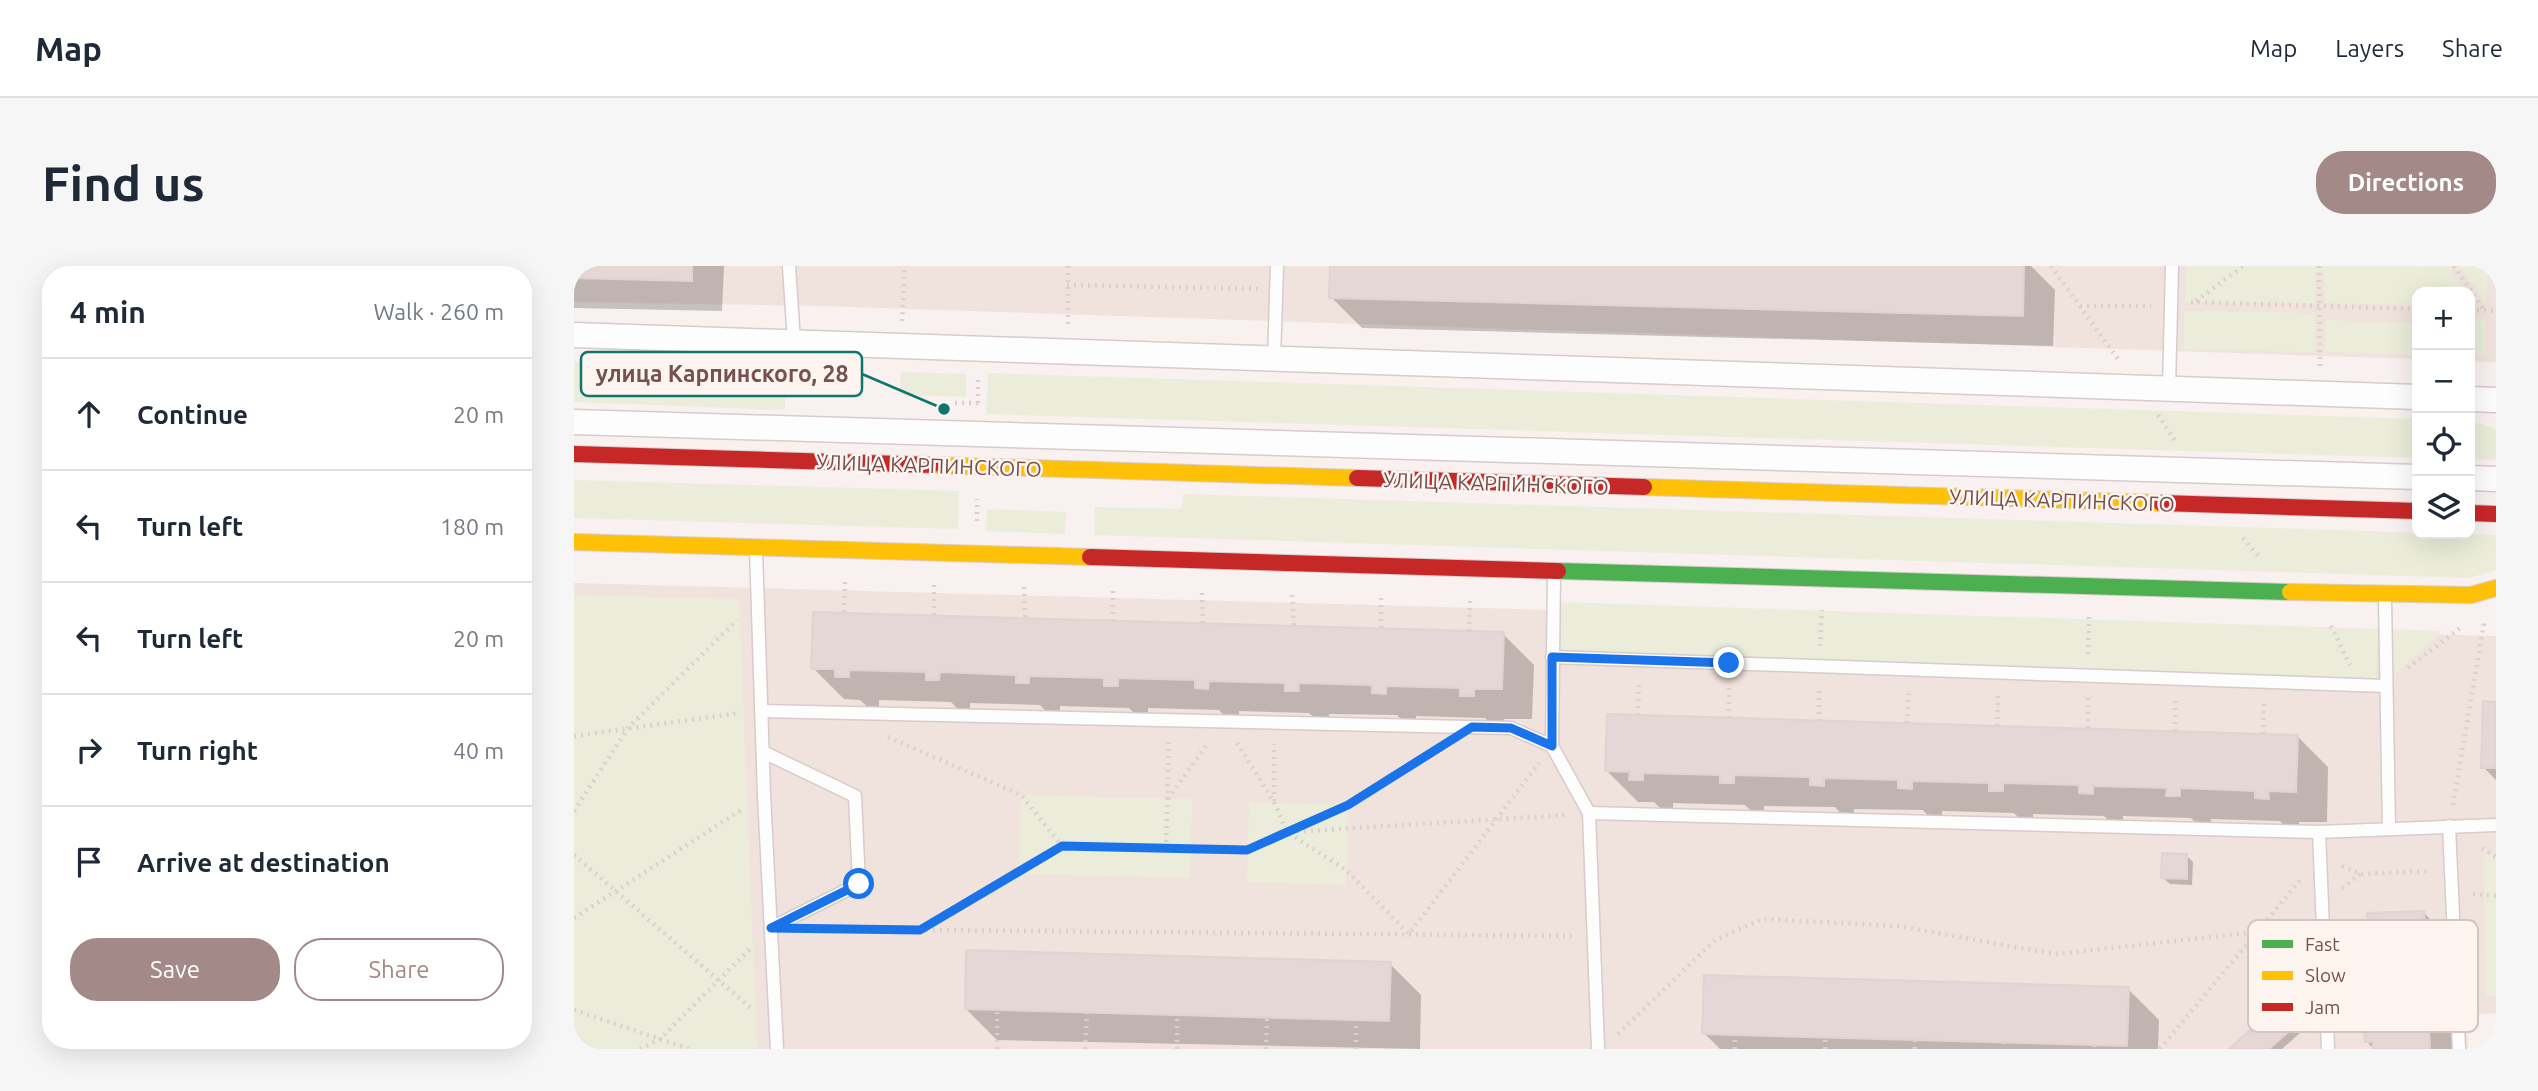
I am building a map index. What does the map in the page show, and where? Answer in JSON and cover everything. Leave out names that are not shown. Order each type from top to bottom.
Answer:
[{"type":"street","points":[[574,335],[794,341],[1274,361],[2412,397]]},
{"type":"street","points":[[2475,399],[2496,400]]},
{"type":"street","name":"УЛИЦА КАРПИНСКОГО","points":[[574,422],[2412,477]]},
{"type":"street","name":"УЛИЦА КАРПИНСКОГО","points":[[574,454],[2412,511]]},
{"type":"street","points":[[2475,478],[2496,479]]},
{"type":"street","points":[[2475,513],[2496,513]]},
{"type":"street","points":[[574,542],[2385,594],[2471,595],[2496,588]]},
{"type":"lane","points":[[789,266],[794,341]]},
{"type":"lane","points":[[1274,361],[1277,266]]},
{"type":"lane","points":[[2169,388],[2172,266]]},
{"type":"lane","points":[[756,549],[764,795],[777,1049]]},
{"type":"lane","points":[[1554,572],[1552,746],[1589,813],[1598,1049]]},
{"type":"lane","points":[[2385,594],[2389,829]]},
{"type":"lane","points":[[1552,657],[2386,685]]},
{"type":"lane","points":[[761,711],[1511,728],[1552,746]]},
{"type":"lane","points":[[763,752],[855,796],[859,884],[771,928]]},
{"type":"lane","points":[[1589,813],[2319,832],[2496,825]]},
{"type":"lane","points":[[2449,826],[2453,920]]},
{"type":"lane","points":[[2319,832],[2323,920]]},
{"type":"path","points":[[902,322],[905,266]]},
{"type":"path","points":[[1068,266],[1068,325]]},
{"type":"path","points":[[2051,266],[2120,363]]},
{"type":"path","points":[[2195,302],[2243,266]]},
{"type":"path","points":[[2319,266],[2320,366]]},
{"type":"path","points":[[2454,266],[2484,310]]},
{"type":"path","points":[[1067,285],[1276,290]]},
{"type":"path","points":[[2080,306],[2171,306],[2195,302],[2412,309]]},
{"type":"path","points":[[2475,310],[2496,311]]},
{"type":"path","points":[[978,366],[978,411]]},
{"type":"path","points":[[977,496],[977,523]]},
{"type":"path","points":[[844,612],[845,573]]},
{"type":"path","points":[[934,576],[934,615]]},
{"type":"path","points":[[1024,579],[1025,618]]},
{"type":"path","points":[[1112,621],[1113,582]]},
{"type":"path","points":[[1202,585],[1203,623]]},
{"type":"path","points":[[1292,588],[1294,626]]},
{"type":"path","points":[[1381,592],[1381,628]]},
{"type":"path","points":[[1469,631],[1470,594]]},
{"type":"path","points":[[574,811],[628,728],[758,599]]},
{"type":"path","points":[[2328,618],[2359,685]]},
{"type":"path","points":[[2386,685],[2468,622]]},
{"type":"path","points":[[2449,826],[2484,623]]},
{"type":"path","points":[[1638,715],[1639,660]]},
{"type":"path","points":[[1728,718],[1729,663]]},
{"type":"path","points":[[1907,723],[1910,669]]},
{"type":"path","points":[[1997,726],[1998,672]]},
{"type":"path","points":[[2175,678],[2175,731]]},
{"type":"path","points":[[2263,734],[2264,681]]},
{"type":"path","points":[[574,736],[761,711]]},
{"type":"path","points":[[1166,849],[1169,720]]},
{"type":"path","points":[[1274,723],[1274,802]]},
{"type":"path","points":[[920,930],[1062,846],[1247,850],[1348,805],[1472,727]]},
{"type":"path","points":[[881,734],[1021,795],[1062,846]]},
{"type":"path","points":[[1168,799],[1208,742]]},
{"type":"path","points":[[1237,743],[1274,802],[1287,832],[1346,870],[1409,934]]},
{"type":"path","points":[[1409,934],[1552,746]]},
{"type":"path","points":[[574,918],[764,795]]},
{"type":"path","points":[[1287,832],[1589,813]]},
{"type":"path","points":[[574,855],[776,1031]]},
{"type":"path","points":[[2266,920],[2319,857]]},
{"type":"path","points":[[2361,874],[2451,870]]},
{"type":"path","points":[[1613,1040],[1715,940],[1762,919],[1898,926],[2055,954],[2248,933]]},
{"type":"path","points":[[640,1049],[660,1039],[771,928],[1594,936]]},
{"type":"path","points":[[2160,1049],[2248,942]]},
{"type":"path","points":[[574,1010],[689,1049]]},
{"type":"path","points":[[997,1010],[997,1049]]},
{"type":"path","points":[[1085,1049],[1087,1013]]},
{"type":"path","points":[[1177,1015],[1177,1049]]},
{"type":"path","points":[[1266,1049],[1267,1017]]},
{"type":"path","points":[[1356,1020],[1356,1049]]},
{"type":"path","points":[[1735,1034],[1735,1049]]},
{"type":"path","points":[[1825,1037],[1825,1049]]},
{"type":"path","points":[[1914,1040],[1914,1049]]},
{"type":"path","points":[[2004,1042],[2004,1049]]},
{"type":"shaded area","points":[[574,266],[2496,266],[2496,362],[2475,361],[2475,287],[2412,287],[2412,359],[822,306],[574,302]]},
{"type":"shaded area","points":[[574,583],[2496,636],[2496,1013],[2478,1014],[2478,920],[2248,920],[2248,1032],[2468,1032],[2468,1049],[574,1049]]},
{"type":"green space","points":[[2186,266],[2488,266],[2486,305],[2463,269],[2451,270],[2462,287],[2412,287],[2412,305],[2325,303],[2324,271],[2315,272],[2315,303],[2185,302]]},
{"type":"green space","points":[[2184,311],[2315,313],[2315,352],[2184,350]]},
{"type":"green space","points":[[2475,317],[2486,317],[2486,355],[2475,355]]},
{"type":"green space","points":[[2326,320],[2412,323],[2412,355],[2325,352]]},
{"type":"green space","points":[[574,361],[785,369],[785,410],[574,402]]},
{"type":"green space","points":[[901,372],[966,374],[966,397],[900,395]]},
{"type":"green space","points":[[988,373],[2412,419],[2412,458],[986,414]]},
{"type":"green space","points":[[2475,422],[2496,428],[2496,460],[2475,459]]},
{"type":"green space","points":[[574,480],[959,491],[958,529],[574,518]]},
{"type":"green space","points":[[1183,494],[2412,532],[2412,539],[2475,539],[2475,534],[2496,535],[2496,570],[2469,578],[1094,535],[1095,507],[1182,509]]},
{"type":"green space","points":[[987,509],[1066,512],[1065,534],[986,531]]},
{"type":"green space","points":[[574,595],[739,599],[757,1049],[574,1049]]},
{"type":"green space","points":[[1558,602],[2378,629],[2376,678],[1557,651]]},
{"type":"green space","points":[[2392,629],[2442,631],[2391,678]]},
{"type":"green space","points":[[1021,795],[1192,799],[1190,878],[1019,874]]},
{"type":"green space","points":[[1249,802],[1348,805],[1346,885],[1247,882]]},
{"type":"green space","points":[[2484,854],[2496,854],[2496,996],[2486,996]]},
{"type":"building","points":[[574,266],[692,266],[692,281],[574,278]]},
{"type":"building","points":[[1330,266],[2024,266],[2023,316],[1329,298]]},
{"type":"building","points":[[813,612],[1504,632],[1502,689],[1474,689],[1474,696],[1460,696],[1460,688],[1386,686],[1386,694],[1372,693],[1372,685],[1298,683],[1299,691],[1285,691],[1285,683],[1209,681],[1208,689],[1195,688],[1195,680],[1118,678],[1118,686],[1104,686],[1104,678],[1029,676],[1029,683],[1016,683],[1016,675],[940,672],[939,680],[926,680],[926,672],[849,670],[849,677],[835,677],[835,669],[811,669]]},
{"type":"building","points":[[2483,701],[2496,702],[2496,768],[2481,768]]},
{"type":"building","points":[[1607,714],[2298,735],[2296,792],[2268,791],[2269,799],[2255,798],[2255,791],[2180,788],[2180,796],[2166,796],[2167,788],[2093,786],[2093,794],[2079,793],[2079,785],[2003,783],[2003,791],[1989,791],[1989,783],[1912,781],[1912,789],[1898,788],[1898,780],[1824,778],[1824,786],[1810,785],[1810,777],[1734,775],[1734,783],[1720,783],[1720,775],[1643,773],[1643,780],[1629,780],[1630,772],[1605,771]]},
{"type":"building","points":[[2162,853],[2187,854],[2187,879],[2161,878]]},
{"type":"building","points":[[2424,911],[2424,920],[2367,920],[2367,913]]},
{"type":"building","points":[[966,950],[1391,962],[1389,1021],[965,1009]]},
{"type":"building","points":[[1704,975],[2129,987],[2127,1046],[1702,1034]]},
{"type":"building","points":[[2248,1032],[2288,1032],[2269,1049],[2229,1049]]},
{"type":"building","points":[[2364,1032],[2429,1032],[2430,1049],[2373,1049],[2373,1042],[2365,1042]]},
{"type":"traffic: fast","points":[[1558,571],[2290,592]]},
{"type":"traffic: slow","points":[[932,465],[1357,478]]},
{"type":"traffic: slow","points":[[1644,487],[2161,503]]},
{"type":"traffic: slow","points":[[574,542],[1090,557]]},
{"type":"traffic: slow","points":[[2290,592],[2471,595],[2496,588]]},
{"type":"traffic: jam","points":[[574,454],[932,465]]},
{"type":"traffic: jam","points":[[1357,478],[1644,487]]},
{"type":"traffic: jam","points":[[2161,503],[2412,511]]},
{"type":"traffic: jam","points":[[2475,513],[2496,514]]},
{"type":"traffic: jam","points":[[1090,557],[1558,571]]},
{"type":"place","name":"улица Карпинского, 28","points":[[944,409]]},
{"type":"route","points":[[859,884],[771,928],[920,930],[1019,874],[1062,846],[1247,850],[1348,805],[1472,727],[1511,728],[1552,746],[1552,657],[1729,663]]}]
